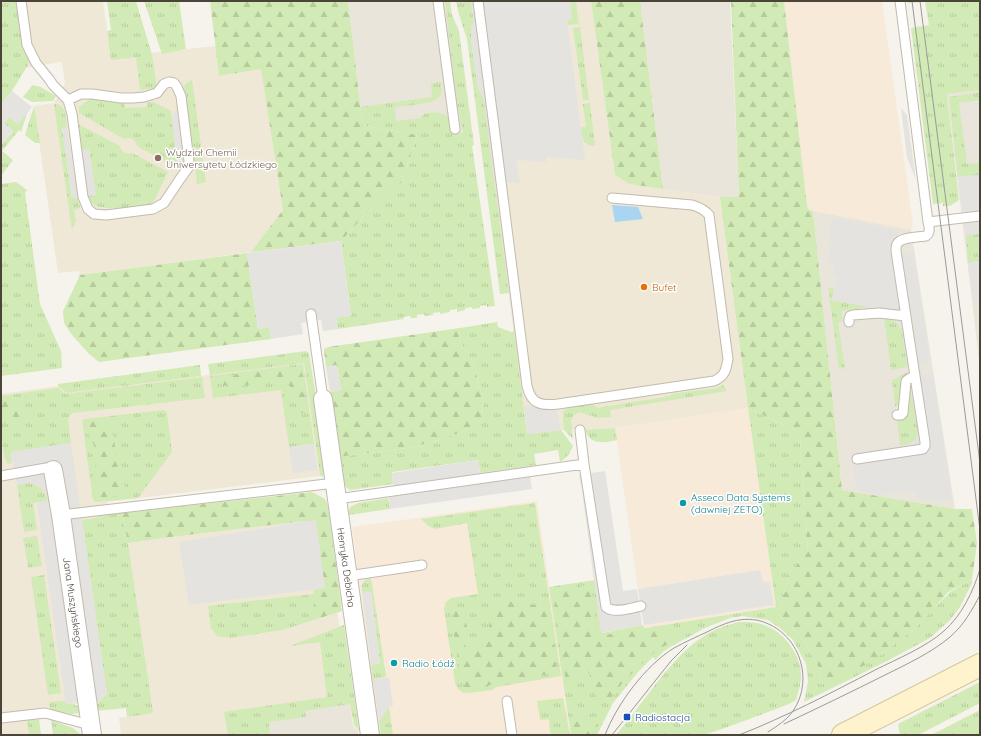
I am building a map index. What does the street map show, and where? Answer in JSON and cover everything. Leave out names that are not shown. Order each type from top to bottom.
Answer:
[{"type":"street","name":"Henryka Debicha","points":[[323,399],[370,735]]},
{"type":"street","name":"Jana Muszyńskiego","points":[[53,470],[91,730]]},
{"type":"street","points":[[843,735],[980,665]]},
{"type":"lane","points":[[21,1],[29,51],[53,86],[68,100],[72,114],[83,197],[88,209],[94,214],[106,215],[154,209],[164,203],[188,168],[189,161],[181,96],[174,83],[169,82],[164,84],[157,93],[144,97],[121,98],[81,94],[68,100]]},
{"type":"lane","points":[[438,1],[456,129]]},
{"type":"lane","points":[[478,1],[527,386],[531,398],[541,404],[558,404],[714,380],[721,377],[726,369],[728,359],[709,215],[702,208],[681,203],[612,198]]},
{"type":"lane","points":[[857,459],[923,448],[925,446],[896,251],[896,245],[901,241],[926,236],[929,231],[900,1]]},
{"type":"lane","points":[[928,222],[980,216]]},
{"type":"lane","points":[[849,322],[850,316],[853,315],[879,313],[906,316]]},
{"type":"lane","points":[[311,314],[323,399]]},
{"type":"lane","points":[[897,415],[901,415],[903,413],[906,381],[910,378],[915,378]]},
{"type":"lane","points":[[580,430],[606,607],[609,610],[614,611],[641,606]]},
{"type":"lane","points":[[60,515],[336,491],[584,464]]},
{"type":"lane","points":[[1,476],[46,468],[53,470]]},
{"type":"lane","points":[[348,576],[422,565]]},
{"type":"lane","points":[[507,701],[512,735]]},
{"type":"lane","points":[[1,718],[45,713],[91,730]]},
{"type":"shaded area","name":"Wydział Chemii Uniwersytetu Łódzkiego","points":[[14,1],[103,1],[111,57],[216,46],[219,76],[261,68],[283,211],[251,252],[80,275],[79,271],[58,273],[34,106],[54,103],[65,84],[62,62],[24,68]]},
{"type":"shaded area","points":[[348,1],[447,1],[464,142],[362,120]]},
{"type":"shaded area","points":[[464,1],[591,1],[615,175],[629,184],[720,197],[748,408],[615,428],[561,430],[527,434],[494,181],[476,91]]},
{"type":"shaded area","points":[[471,1],[570,1],[572,19],[567,20],[585,160],[546,157],[546,162],[516,160],[520,183],[494,181],[484,100],[478,89],[471,41],[471,27],[474,22]]},
{"type":"shaded area","points":[[640,1],[730,1],[739,197],[720,197],[663,189]]},
{"type":"shaded area","points":[[784,1],[882,1],[913,224],[911,230],[809,210],[807,206]]},
{"type":"shaded area","points":[[980,90],[980,368],[947,94]]},
{"type":"shaded area","points":[[12,91],[32,107],[18,124],[9,117],[4,123],[13,130],[1,145],[1,104]]},
{"type":"shaded area","points":[[901,108],[907,115],[916,180],[907,158]]},
{"type":"shaded area","points":[[177,109],[183,155],[177,162],[172,117]]},
{"type":"shaded area","points":[[67,127],[78,198],[72,198],[62,128]]},
{"type":"shaded area","points":[[89,149],[96,195],[88,196],[81,150]]},
{"type":"shaded area","points":[[980,175],[980,234],[966,235],[958,177]]},
{"type":"shaded area","points":[[813,211],[911,230],[955,509],[842,490]]},
{"type":"shaded area","points":[[832,217],[897,230],[902,255],[914,253],[930,362],[920,364],[922,375],[933,374],[952,500],[941,501],[928,499],[917,501],[915,491],[881,495],[856,490],[851,454],[909,444],[915,440],[918,432],[902,330],[899,325],[890,319],[891,311],[831,300],[837,277],[832,276],[835,265],[827,263],[832,242],[829,241],[829,231]]},
{"type":"shaded area","points":[[341,241],[351,316],[336,318],[338,329],[323,331],[321,320],[301,323],[303,334],[271,339],[269,327],[258,329],[247,253]]},
{"type":"shaded area","points":[[978,249],[980,249],[980,302],[974,303],[968,263],[979,261]]},
{"type":"shaded area","points":[[304,363],[320,476],[107,502],[112,535],[323,507],[350,704],[267,717],[269,735],[121,735],[119,718],[131,716],[128,698],[26,710],[29,735],[1,735],[1,394],[58,386],[67,393]]},
{"type":"shaded area","points":[[337,365],[341,390],[330,392],[326,367]]},
{"type":"shaded area","points":[[556,404],[561,430],[527,434],[524,406]]},
{"type":"shaded area","points":[[748,408],[776,607],[644,628],[615,428]]},
{"type":"shaded area","points":[[71,443],[107,694],[97,703],[78,702],[66,704],[37,503],[47,501],[47,497],[38,486],[30,483],[17,485],[11,452]]},
{"type":"shaded area","points":[[314,444],[317,470],[293,473],[289,447]]},
{"type":"shaded area","points":[[478,460],[480,473],[528,466],[532,489],[390,509],[388,492],[394,491],[392,473]]},
{"type":"shaded area","points":[[605,471],[623,591],[637,589],[642,625],[601,633],[579,475]]},
{"type":"shaded area","name":"Radio Łódź","points":[[537,501],[571,735],[379,735],[352,527]]},
{"type":"shaded area","points":[[316,520],[325,588],[189,605],[179,542]]},
{"type":"shaded area","points":[[760,570],[763,582],[770,581],[774,605],[644,625],[638,589]]},
{"type":"shaded area","points":[[371,592],[380,663],[371,665],[362,593]]},
{"type":"shaded area","points":[[389,677],[393,706],[389,707],[379,721],[373,680]]},
{"type":"shaded area","points":[[350,704],[353,726],[358,731],[358,735],[269,735],[266,717]]},
{"type":"green space","points":[[1,1],[16,1],[22,49],[29,59],[28,65],[12,91],[1,104]]},
{"type":"green space","points":[[107,1],[136,1],[152,55],[157,88],[140,90],[136,57],[111,60],[107,31],[111,30]]},
{"type":"green space","points":[[144,1],[179,1],[186,49],[162,54]]},
{"type":"green space","points":[[210,1],[348,1],[362,120],[367,126],[417,135],[402,182],[378,201],[341,241],[251,252],[283,210],[261,69],[219,76]]},
{"type":"green space","points":[[445,1],[450,1],[452,15],[459,31],[474,145],[472,146],[495,306],[487,307],[487,305],[480,306],[480,308],[465,308],[465,310],[457,312],[457,309],[450,310],[450,312],[440,314],[440,312],[433,313],[433,315],[417,315],[417,318],[411,318],[410,316],[403,317],[404,319],[338,329],[336,318],[351,315],[341,241],[378,201],[402,182],[417,135],[367,126],[362,120],[361,107],[432,97],[431,83],[441,82],[441,94],[436,99],[418,104],[395,107],[396,121],[421,118],[424,114],[437,113],[450,119],[452,132],[463,133],[456,96]]},
{"type":"green space","points":[[456,1],[471,1],[474,22],[471,27],[471,41],[478,89],[484,100],[509,293],[500,294],[467,39]]},
{"type":"green space","points":[[570,1],[576,1],[579,24],[568,25],[567,19],[572,18]]},
{"type":"green space","points":[[591,1],[640,1],[663,189],[629,184],[615,175]]},
{"type":"green space","points":[[731,1],[784,1],[807,206],[809,210],[813,211],[842,490],[955,509],[972,509],[977,543],[972,579],[948,592],[911,632],[872,662],[821,685],[819,668],[803,639],[778,614],[789,574],[808,552],[800,437],[795,430],[748,408],[720,197],[739,197]]},
{"type":"green space","points":[[907,1],[979,1],[980,90],[947,94],[959,200],[950,206],[943,206],[943,203],[933,204],[911,28],[929,25],[925,2],[908,3]]},
{"type":"green space","points":[[580,27],[589,100],[583,100],[573,28]]},
{"type":"green space","points":[[192,80],[206,182],[197,184],[184,88],[185,84]]},
{"type":"green space","points":[[33,85],[41,87],[56,96],[53,101],[32,102],[23,97]]},
{"type":"green space","points":[[980,92],[980,100],[959,103],[967,164],[980,163],[980,175],[958,177],[949,97]]},
{"type":"green space","points":[[91,98],[124,103],[125,108],[147,107],[147,102],[153,102],[171,111],[177,162],[183,155],[184,163],[179,169],[137,146],[132,139],[124,139],[79,113],[79,107]]},
{"type":"green space","points":[[590,103],[595,146],[585,143],[581,131],[581,127],[586,127],[583,104]]},
{"type":"green space","points":[[54,104],[61,106],[65,112],[67,127],[62,129],[72,198],[78,198],[80,208],[74,210],[76,220],[72,230]]},
{"type":"green space","points":[[34,106],[40,143],[35,143],[25,135]]},
{"type":"green space","points":[[28,111],[21,132],[19,130],[2,151],[13,160],[1,176],[1,145],[13,131],[4,123],[9,117],[18,124]]},
{"type":"green space","points":[[78,124],[120,146],[121,150],[124,152],[128,154],[132,153],[168,172],[152,205],[105,208],[91,202],[88,196],[96,195],[89,150],[81,150]]},
{"type":"green space","points":[[16,182],[27,190],[25,193],[40,304],[61,351],[62,368],[1,376],[1,184]]},
{"type":"green space","points":[[980,234],[980,237],[978,237],[979,261],[968,263],[966,235]]},
{"type":"green space","points":[[247,253],[258,329],[269,327],[271,339],[99,362],[89,354],[72,335],[64,323],[63,311],[80,275]]},
{"type":"green space","points":[[828,287],[834,289],[832,300],[869,307],[841,311],[843,321],[838,322],[845,368],[839,369]]},
{"type":"green space","points":[[884,318],[894,321],[902,330],[907,367],[891,370]]},
{"type":"green space","points":[[497,322],[498,327],[511,332],[514,331],[527,434],[561,430],[573,446],[566,457],[560,462],[558,450],[534,454],[536,465],[480,473],[478,460],[392,472],[393,484],[350,490],[343,485],[338,457],[414,447],[463,432],[482,419],[483,400],[473,362],[459,340],[460,328]]},
{"type":"green space","points":[[460,328],[459,340],[473,362],[483,400],[482,419],[463,432],[414,447],[338,457],[330,392],[341,390],[337,365],[326,367],[324,349],[328,347]]},
{"type":"green space","points":[[306,351],[309,353],[327,467],[323,476],[320,476],[304,363],[210,375],[208,364]]},
{"type":"green space","points":[[303,364],[314,444],[289,447],[281,390],[213,398],[210,376]]},
{"type":"green space","points":[[200,365],[201,376],[67,393],[58,386],[58,384]]},
{"type":"green space","points":[[301,367],[308,413],[301,413],[291,387],[283,381],[269,378],[247,385],[229,387],[215,381],[216,377]]},
{"type":"green space","points":[[908,372],[902,383],[900,405],[895,406],[892,380]]},
{"type":"green space","points":[[202,377],[205,398],[72,413],[68,419],[71,443],[11,452],[12,463],[8,464],[5,459],[2,443],[1,396],[58,388],[66,394]]},
{"type":"green space","points":[[723,385],[727,391],[610,410],[611,417],[599,418],[579,412],[574,415],[571,420],[573,439],[564,430],[563,412],[570,407],[593,404],[597,408],[670,396],[671,394],[717,388]]},
{"type":"green space","points":[[910,385],[918,432],[914,440],[900,446],[897,419],[907,418]]},
{"type":"green space","points":[[1,398],[14,398],[22,416],[14,419],[1,417]]},
{"type":"green space","points":[[748,408],[795,430],[800,437],[808,552],[789,574],[778,614],[803,639],[819,668],[821,684],[911,632],[950,592],[972,579],[972,583],[960,607],[950,620],[930,638],[804,702],[808,681],[806,664],[793,640],[780,628],[768,620],[742,616],[730,618],[705,628],[672,646],[664,651],[655,660],[653,657],[638,672],[613,703],[597,735],[571,735],[549,587],[595,580],[602,633],[642,625],[645,628],[776,607]]},
{"type":"green space","points":[[164,410],[167,413],[172,452],[138,498],[97,502],[93,500],[82,420]]},
{"type":"green space","points":[[108,419],[114,439],[117,465],[125,486],[123,495],[100,499],[95,475],[96,449],[88,433],[87,425],[90,420]]},
{"type":"green space","points":[[615,428],[617,440],[605,442],[594,441],[588,436],[585,430]]},
{"type":"green space","points":[[26,483],[34,484],[43,490],[48,501],[33,503],[37,530],[24,532],[17,485]]},
{"type":"green space","points":[[312,492],[325,499],[328,506],[342,611],[317,619],[305,521],[128,543],[122,513]]},
{"type":"green space","points":[[388,498],[390,509],[348,515],[350,507],[358,503]]},
{"type":"green space","points":[[535,503],[561,676],[496,687],[492,690],[463,693],[458,689],[455,683],[444,609],[446,602],[451,598],[478,594],[467,523],[435,529],[428,526],[421,519]]},
{"type":"green space","points":[[122,513],[128,543],[153,713],[127,717],[126,708],[96,711],[98,703],[107,694],[82,520],[95,518],[102,515]]},
{"type":"green space","points":[[37,536],[42,566],[28,568],[23,538]]},
{"type":"green space","points":[[44,575],[61,693],[48,695],[31,577]]},
{"type":"green space","points":[[371,578],[386,676],[373,680],[371,665],[380,663],[371,592],[362,593],[364,581]]},
{"type":"green space","points":[[590,585],[597,633],[599,635],[666,627],[669,628],[673,635],[668,644],[657,650],[636,669],[620,686],[615,694],[606,702],[595,695],[591,676],[586,670],[578,673],[570,685],[566,683],[554,596],[557,589]]},
{"type":"green space","points":[[314,594],[317,619],[282,630],[229,638],[217,636],[211,628],[208,606]]},
{"type":"green space","points":[[509,601],[515,604],[521,611],[534,605],[547,609],[555,652],[556,666],[554,673],[499,682],[481,688],[464,687],[451,616],[454,610],[464,613],[467,627],[464,639],[466,649],[478,650],[487,636],[491,616],[497,603]]},
{"type":"green space","points":[[739,622],[755,623],[771,628],[784,638],[790,645],[798,660],[801,676],[796,700],[789,704],[703,735],[616,735],[670,667],[689,647],[711,632],[724,626]]},
{"type":"green space","points":[[344,625],[359,731],[354,725],[350,704],[305,711],[306,717],[269,722],[270,735],[228,735],[224,712],[327,697],[320,642],[290,646]]},
{"type":"green space","points":[[980,682],[980,703],[918,735],[900,735],[898,724]]},
{"type":"green space","points":[[563,698],[570,735],[552,735],[550,732],[549,719],[540,720],[537,701]]},
{"type":"green space","points":[[65,701],[66,704],[74,704],[78,706],[81,713],[72,714],[50,710],[49,702]]},
{"type":"green space","points":[[389,707],[393,735],[381,735],[379,721]]},
{"type":"green space","points":[[980,710],[980,735],[931,735]]},
{"type":"green space","points":[[579,712],[588,719],[594,718],[598,725],[594,735],[574,735],[572,721],[574,714]]},
{"type":"green space","points":[[39,719],[41,735],[29,735],[27,720]]},
{"type":"green space","points":[[51,720],[73,728],[81,735],[53,735]]},
{"type":"water","points":[[612,205],[638,207],[643,219],[615,222]]},
{"type":"tram line","points":[[912,1],[980,530]]},
{"type":"tram line","points":[[920,1],[980,463]]},
{"type":"tram line","points":[[739,735],[808,704],[911,652],[937,637],[956,618],[966,603],[980,569]]},
{"type":"tram line","points":[[784,724],[902,667],[935,648],[950,637],[964,622],[980,595]]},
{"type":"tram line","points":[[605,735],[624,699],[643,675],[663,656],[674,648],[719,626],[743,619],[756,620],[770,625],[782,633],[792,643],[802,669],[803,684],[800,698],[793,711],[785,720],[768,732]]},
{"type":"tram line","points":[[612,735],[671,661],[687,645]]},
{"type":"place","name":"Wydział Chemii Uniwersytetu Łódzkiego","points":[[158,158]]},
{"type":"place","name":"Bufet","points":[[644,287]]},
{"type":"place","name":"Asseco Data Systems (dawniej ZETO)","points":[[683,503]]},
{"type":"place","name":"Radio Łódź","points":[[394,663]]},
{"type":"place","name":"Radiostacja","points":[[627,717]]}]
